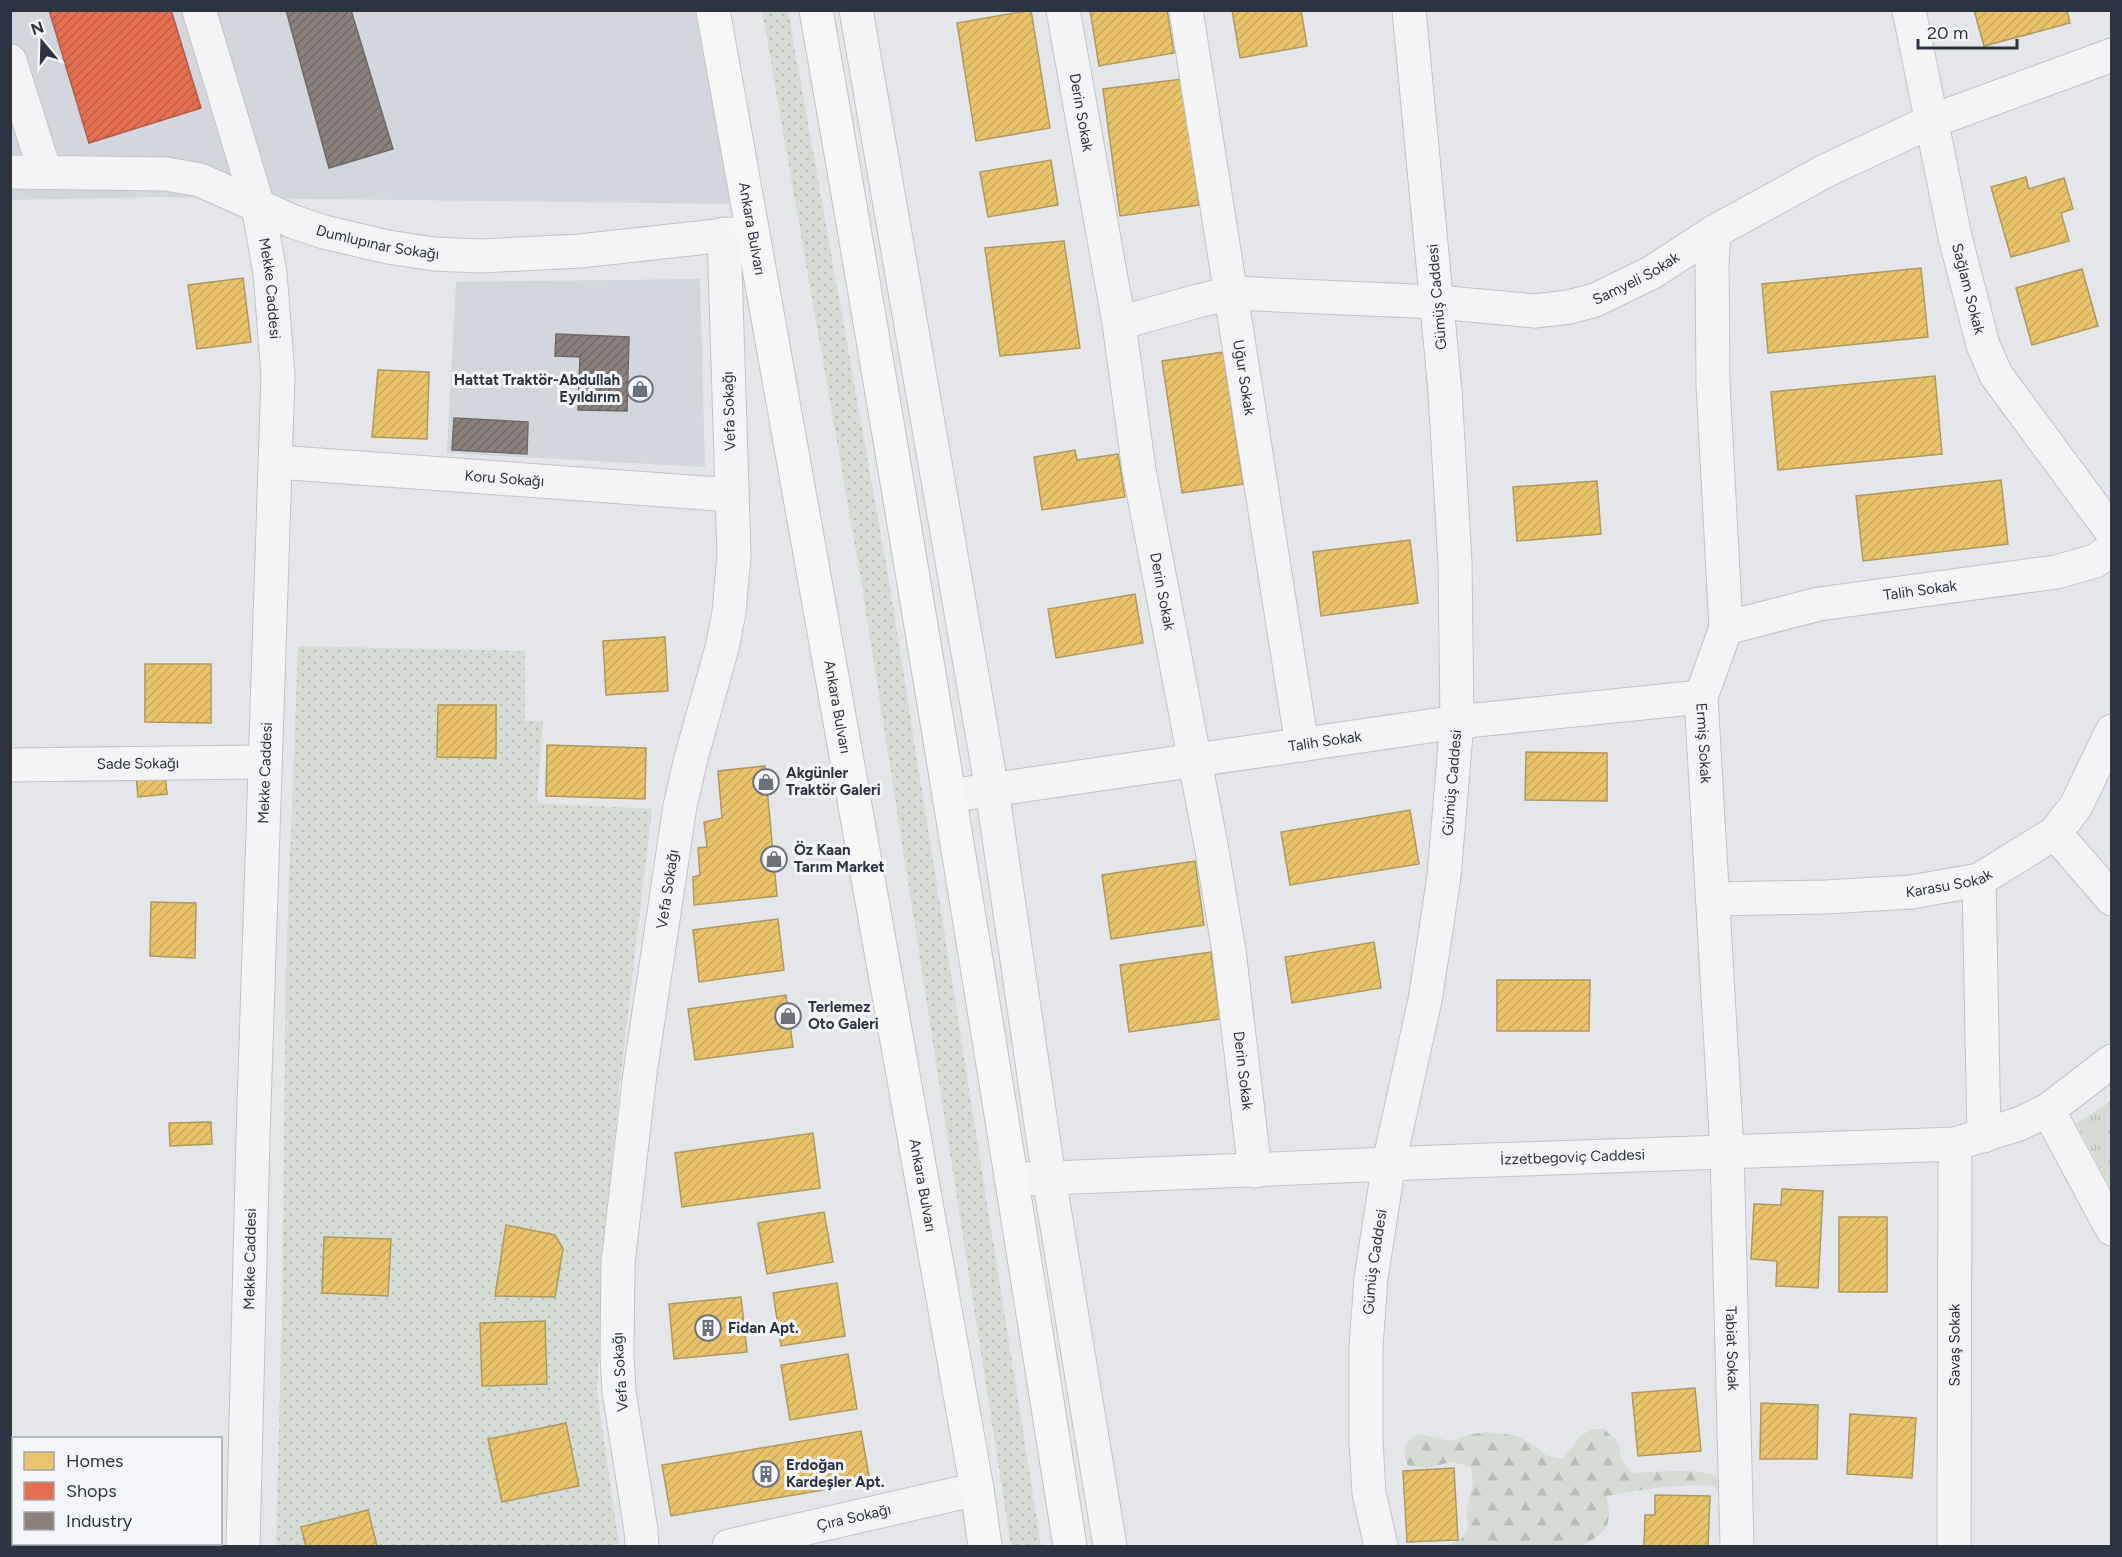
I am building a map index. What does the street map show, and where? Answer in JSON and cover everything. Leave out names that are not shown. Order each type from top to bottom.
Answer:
[{"type":"main road","name":"Ankara Bulvarı","points":[[713,10],[739,233],[977,1489],[985,1546]]},
{"type":"main road","points":[[816,10],[949,796],[1070,1546]]},
{"type":"street","name":"Mekke Caddesi","points":[[199,10],[258,206],[270,273],[278,375],[243,1546]]},
{"type":"street","points":[[856,10],[992,790],[1049,1178],[1110,1546]]},
{"type":"street","name":"Derin Sokak","points":[[1063,10],[1119,323],[1139,470],[1229,951],[1256,1171]]},
{"type":"street","name":"Uğur Sokak","points":[[1186,10],[1302,745]]},
{"type":"street","name":"Gümüş Caddesi","points":[[1381,1546],[1369,1492],[1366,1440],[1366,1347],[1371,1278],[1389,1163],[1425,1000],[1434,943],[1444,876],[1457,722],[1455,562],[1445,391],[1409,10]]},
{"type":"street","name":"Sağlam Sokak","points":[[1909,10],[1955,237],[1983,345],[1996,375],[2112,532]]},
{"type":"street","name":"Samyeli Sokak","points":[[1119,323],[1198,300],[1232,293],[1437,302],[1535,311],[1569,307],[1594,300],[1651,273],[1714,232],[1825,171],[1932,121],[2112,55]]},
{"type":"street","points":[[10,61],[45,172]]},
{"type":"street","name":"Dumlupınar Sokağı","points":[[10,172],[166,174],[200,180],[294,222],[356,240],[434,254],[481,256],[580,251],[739,233]]},
{"type":"street","name":"Ermiş Sokak","points":[[1714,232],[1712,262],[1713,384],[1726,628],[1701,697],[1727,1151]]},
{"type":"street","name":"Vefa Sokağı","points":[[642,1546],[619,1392],[616,1355],[618,1263],[640,1073],[680,806],[691,758],[723,648],[729,612],[734,555],[732,495],[739,233]]},
{"type":"street","name":"Koru Sokağı","points":[[277,462],[732,495]]},
{"type":"street","name":"Talih Sokak","points":[[1726,628],[1819,604],[2056,572],[2095,561],[2112,549]]},
{"type":"street","name":"Talih Sokak","points":[[949,796],[1457,722],[1701,697]]},
{"type":"street","name":"Karasu Sokak","points":[[1713,899],[1826,897],[1911,892],[1979,880],[2055,833],[2076,806],[2112,731]]},
{"type":"street","name":"Sade Sokağı","points":[[10,765],[265,762]]},
{"type":"street","points":[[2055,833],[2112,899]]},
{"type":"street","name":"Savaş Sokak","points":[[1954,1546],[1979,880]]},
{"type":"street","name":"İzzetbegoviç Caddesi","points":[[1012,1180],[1970,1140],[2019,1124],[2048,1110],[2112,1061]]},
{"type":"street","points":[[2048,1110],[2112,1229]]},
{"type":"street","name":"Tabiat Sokak","points":[[1727,1151],[1737,1546]]},
{"type":"street","name":"Çıra Sokağı","points":[[729,1546],[977,1489]]},
{"type":"shaded area","points":[[10,11],[695,11],[732,204],[154,197],[11,200]]},
{"type":"shaded area","points":[[700,279],[705,467],[447,453],[456,282]]},
{"type":"green space","points":[[762,11],[788,11],[887,569],[1041,1546],[1011,1546],[861,579]]},
{"type":"green space","points":[[298,646],[525,651],[525,721],[543,721],[537,803],[652,809],[621,1072],[606,1225],[597,1391],[619,1546],[276,1546],[282,1310],[286,966]]},
{"type":"green space","points":[[2111,1101],[2111,1189],[2076,1124]]},
{"type":"green space","points":[[1594,1429],[1604,1429],[1618,1442],[1622,1460],[1632,1473],[1691,1472],[1725,1479],[1727,1533],[1719,1526],[1718,1513],[1721,1495],[1714,1486],[1687,1485],[1606,1496],[1609,1514],[1606,1527],[1582,1546],[1447,1546],[1461,1539],[1468,1528],[1466,1514],[1473,1482],[1471,1467],[1451,1462],[1427,1468],[1408,1466],[1404,1451],[1406,1444],[1418,1434],[1451,1441],[1486,1432],[1519,1437],[1545,1455],[1563,1459],[1581,1435]]},
{"type":"building: Homes","points":[[1031,10],[1050,128],[976,141],[957,23]]},
{"type":"building: Homes","points":[[1090,10],[1167,10],[1174,53],[1099,66]]},
{"type":"building: Homes","points":[[1232,10],[1301,10],[1307,46],[1240,58]]},
{"type":"building: Homes","points":[[1974,10],[2067,10],[2070,23],[1984,46]]},
{"type":"building: Homes","points":[[1182,79],[1199,205],[1120,216],[1103,89]]},
{"type":"building: Homes","points":[[1051,160],[1058,205],[988,217],[980,172]]},
{"type":"building: Homes","points":[[2026,177],[2029,189],[2064,178],[2073,209],[2061,213],[2069,241],[2011,257],[1991,187]]},
{"type":"building: Homes","points":[[1064,241],[1080,348],[1000,356],[985,248]]},
{"type":"building: Homes","points":[[1921,268],[1928,337],[1768,353],[1762,284]]},
{"type":"building: Homes","points":[[2082,269],[2098,326],[2032,345],[2016,288]]},
{"type":"building: Homes","points":[[243,278],[251,342],[197,349],[188,285]]},
{"type":"building: Homes","points":[[1223,352],[1243,484],[1182,493],[1162,361]]},
{"type":"building: Homes","points":[[378,370],[429,372],[427,439],[372,437]]},
{"type":"building: Homes","points":[[1935,376],[1942,454],[1778,470],[1771,392]]},
{"type":"building: Homes","points":[[1075,450],[1077,460],[1118,454],[1125,497],[1042,510],[1034,457]]},
{"type":"building: Homes","points":[[2001,480],[2008,544],[1863,561],[1856,496]]},
{"type":"building: Homes","points":[[1597,481],[1601,534],[1517,541],[1513,487]]},
{"type":"building: Homes","points":[[1410,540],[1418,603],[1321,616],[1313,552]]},
{"type":"building: Homes","points":[[1135,594],[1143,643],[1056,658],[1048,609]]},
{"type":"building: Homes","points":[[665,637],[668,691],[606,695],[603,641]]},
{"type":"building: Homes","points":[[145,664],[211,664],[211,723],[145,722]]},
{"type":"building: Homes","points":[[438,705],[496,705],[496,758],[437,757]]},
{"type":"building: Homes","points":[[547,745],[646,748],[645,799],[546,796]]},
{"type":"building: Homes","points":[[1526,752],[1607,753],[1607,801],[1525,800]]},
{"type":"building: Homes","points":[[765,766],[777,896],[694,905],[693,877],[700,875],[698,848],[707,847],[704,822],[722,818],[718,771]]},
{"type":"building: Homes","points":[[165,773],[167,794],[138,797],[136,776]]},
{"type":"building: Homes","points":[[1410,810],[1419,864],[1290,885],[1281,832]]},
{"type":"building: Homes","points":[[1195,861],[1204,925],[1111,939],[1102,875]]},
{"type":"building: Homes","points":[[151,902],[196,903],[195,958],[150,956]]},
{"type":"building: Homes","points":[[778,919],[784,970],[699,982],[693,930]]},
{"type":"building: Homes","points":[[1374,942],[1381,988],[1292,1003],[1285,957]]},
{"type":"building: Homes","points":[[1211,952],[1220,1019],[1129,1032],[1120,965]]},
{"type":"building: Homes","points":[[1497,980],[1590,980],[1589,1031],[1497,1031]]},
{"type":"building: Homes","points":[[786,995],[793,1047],[695,1060],[688,1009]]},
{"type":"building: Homes","points":[[211,1122],[212,1144],[170,1146],[169,1123]]},
{"type":"building: Homes","points":[[813,1133],[820,1188],[682,1207],[675,1153]]},
{"type":"building: Homes","points":[[1782,1189],[1823,1191],[1818,1288],[1776,1286],[1777,1261],[1751,1259],[1754,1204],[1781,1205]]},
{"type":"building: Homes","points":[[824,1212],[833,1262],[767,1274],[758,1223]]},
{"type":"building: Homes","points":[[1839,1217],[1887,1217],[1887,1292],[1839,1292]]},
{"type":"building: Homes","points":[[506,1225],[555,1235],[563,1249],[555,1297],[495,1296]]},
{"type":"building: Homes","points":[[324,1237],[391,1239],[388,1296],[322,1293]]},
{"type":"building: Homes","points":[[837,1283],[845,1336],[781,1346],[773,1293]]},
{"type":"building: Homes","name":"Fidan Apt.","points":[[741,1297],[747,1352],[674,1359],[669,1304]]},
{"type":"building: Homes","points":[[545,1321],[547,1384],[482,1386],[480,1323]]},
{"type":"building: Homes","points":[[848,1354],[857,1409],[790,1420],[781,1365]]},
{"type":"building: Homes","points":[[1695,1388],[1701,1451],[1638,1456],[1632,1393]]},
{"type":"building: Homes","points":[[1761,1403],[1818,1405],[1817,1459],[1760,1459]]},
{"type":"building: Homes","points":[[1850,1414],[1916,1418],[1912,1478],[1847,1474]]},
{"type":"building: Homes","points":[[566,1423],[579,1486],[502,1502],[488,1439]]},
{"type":"building: Homes","name":"Erdoğan Kardeşler Apt.","points":[[861,1431],[870,1482],[671,1516],[662,1465]]},
{"type":"building: Homes","points":[[1454,1468],[1458,1540],[1407,1542],[1403,1471]]},
{"type":"building: Homes","points":[[1655,1495],[1710,1496],[1708,1546],[1644,1546],[1645,1515],[1655,1515]]},
{"type":"building: Homes","points":[[368,1510],[377,1546],[306,1546],[301,1527]]},
{"type":"building: Shops","points":[[49,10],[171,10],[201,108],[89,143]]},
{"type":"building: Industry","points":[[286,10],[351,10],[393,149],[329,168]]},
{"type":"building: Industry","points":[[556,334],[629,337],[627,411],[578,410],[580,357],[555,356]]},
{"type":"building: Industry","points":[[454,418],[528,422],[527,454],[452,450]]},
{"type":"place","name":"Hattat Traktör-Abdullah Eyıldırım","points":[[640,389]]},
{"type":"place","name":"Akgünler Traktör Galeri","points":[[766,782]]},
{"type":"place","name":"Öz Kaan Tarım Market","points":[[774,859]]},
{"type":"place","name":"Terlemez Oto Galeri","points":[[788,1016]]},
{"type":"place","name":"Fidan Apt.","points":[[708,1328]]},
{"type":"place","name":"Erdoğan Kardeşler Apt.","points":[[766,1474]]}]
